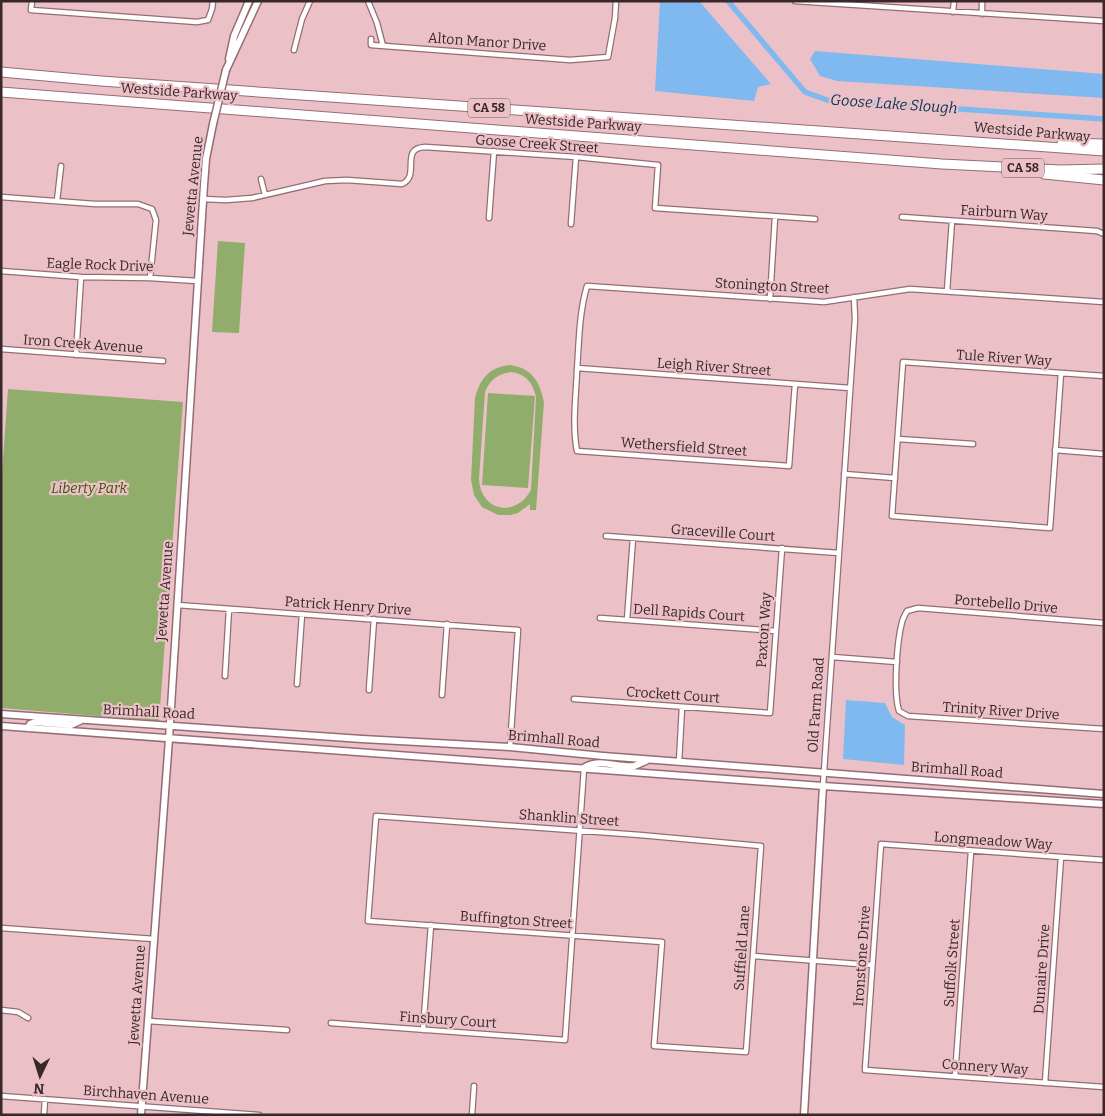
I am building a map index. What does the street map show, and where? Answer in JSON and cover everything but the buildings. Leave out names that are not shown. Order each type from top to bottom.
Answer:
[{"type":"highway","name":"Westside Parkway","points":[[1,72],[101,81],[1104,151]]},
{"type":"highway","name":"Westside Parkway","points":[[1,92],[942,164],[1060,170],[1104,169]]},
{"type":"highway","points":[[976,141],[1104,144]]},
{"type":"highway","points":[[942,164],[1104,180]]},
{"type":"street","points":[[32,1],[31,10],[197,22],[208,20],[213,1]]},
{"type":"street","name":"Jewetta Avenue","points":[[141,1115],[169,739],[206,159],[234,36],[249,1]]},
{"type":"street","name":"Jewetta Avenue","points":[[226,70],[258,1]]},
{"type":"street","points":[[294,50],[302,19],[310,1]]},
{"type":"street","points":[[368,1],[377,23],[383,46]]},
{"type":"street","name":"Alton Manor Drive","points":[[371,39],[371,45],[383,46],[570,60],[608,58],[616,1]]},
{"type":"street","points":[[795,1],[1104,21]]},
{"type":"street","points":[[953,12],[954,1]]},
{"type":"street","points":[[982,1],[982,14]]},
{"type":"street","name":"Goose Creek Street","points":[[265,195],[325,181],[347,180],[399,185],[405,183],[410,176],[410,157],[414,150],[425,147],[576,157],[658,165],[655,208],[775,216]]},
{"type":"street","points":[[489,218],[494,151]]},
{"type":"street","points":[[571,224],[576,157]]},
{"type":"street","points":[[57,201],[61,166]]},
{"type":"street","points":[[203,198],[239,200],[265,195],[261,179]]},
{"type":"street","points":[[1,197],[96,204],[138,204],[152,209],[156,220],[150,278]]},
{"type":"street","points":[[770,299],[775,216],[815,219]]},
{"type":"street","name":"Fairburn Way","points":[[902,217],[1097,231],[1104,234]]},
{"type":"street","points":[[947,291],[952,221]]},
{"type":"street","name":"Eagle Rock Drive","points":[[1,271],[81,277],[197,281]]},
{"type":"street","points":[[76,355],[81,277]]},
{"type":"street","name":"Stonington Street","points":[[577,368],[581,311],[587,286],[824,302],[910,289],[1104,302]]},
{"type":"street","name":"Old Farm Road","points":[[804,1115],[823,786],[855,319],[854,298]]},
{"type":"street","name":"Iron Creek Avenue","points":[[1,349],[163,361]]},
{"type":"street","name":"Tule River Way","points":[[898,439],[904,362],[1104,376]]},
{"type":"street","name":"Leigh River Street","points":[[577,368],[850,388]]},
{"type":"street","name":"Wethersfield Street","points":[[577,368],[574,425],[577,451],[789,466],[795,384]]},
{"type":"street","points":[[973,444],[898,439],[892,516],[1050,528],[1061,373]]},
{"type":"street","points":[[1055,450],[1104,454]]},
{"type":"street","points":[[844,474],[895,478]]},
{"type":"street","name":"Graceville Court","points":[[606,536],[839,553]]},
{"type":"street","points":[[627,620],[633,538]]},
{"type":"street","name":"Paxton Way","points":[[770,714],[782,548]]},
{"type":"street","name":"Patrick Henry Drive","points":[[177,605],[518,630],[510,747]]},
{"type":"street","name":"Portebello Drive","points":[[897,662],[902,620],[907,611],[918,608],[1104,623]]},
{"type":"street","points":[[224,676],[229,609]]},
{"type":"street","points":[[297,684],[302,614]]},
{"type":"street","name":"Dell Rapids Court","points":[[600,618],[776,631]]},
{"type":"street","points":[[369,690],[374,619]]},
{"type":"street","points":[[442,696],[447,624]]},
{"type":"street","points":[[832,657],[897,662]]},
{"type":"street","name":"Trinity River Drive","points":[[897,662],[896,701],[899,711],[908,716],[1104,729]]},
{"type":"street","name":"Crockett Court","points":[[574,699],[770,714]]},
{"type":"street","points":[[679,762],[682,707]]},
{"type":"street","name":"Brimhall Road","points":[[3,716],[510,747],[649,760],[1104,794]]},
{"type":"street","points":[[28,728],[30,724],[35,722],[71,725],[84,720]]},
{"type":"street","name":"Brimhall Road","points":[[1,726],[823,786],[1104,804]]},
{"type":"street","points":[[572,935],[584,768],[600,763],[634,766],[649,760]]},
{"type":"street","name":"Shanklin Street","points":[[368,921],[376,816],[580,830],[761,846]]},
{"type":"street","name":"Longmeadow Way","points":[[881,844],[1104,860]]},
{"type":"street","name":"Ironstone Drive","points":[[865,1070],[881,844]]},
{"type":"street","name":"Suffield Lane","points":[[746,1052],[761,846]]},
{"type":"street","name":"Suffolk Street","points":[[955,1076],[971,851]]},
{"type":"street","name":"Dunaire Drive","points":[[1045,1083],[1061,857]]},
{"type":"street","name":"Buffington Street","points":[[368,921],[662,942],[654,1046],[746,1052]]},
{"type":"street","points":[[423,1030],[430,925]]},
{"type":"street","points":[[1,928],[154,939]]},
{"type":"street","name":"Finsbury Court","points":[[331,1023],[565,1040],[572,935]]},
{"type":"street","points":[[753,956],[872,965]]},
{"type":"street","points":[[1,1010],[18,1012],[28,1018]]},
{"type":"street","points":[[148,1021],[287,1030]]},
{"type":"street","name":"Connery Way","points":[[865,1070],[1104,1087]]},
{"type":"street","points":[[472,1115],[474,1086]]},
{"type":"street","name":"Birchhaven Avenue","points":[[1,1096],[259,1115]]},
{"type":"street","points":[[44,1115],[45,1099]]},
{"type":"green space","points":[[218,241],[245,243],[239,333],[212,332]]},
{"type":"green space","points":[[510,365],[524,369],[534,377],[544,402],[536,510],[530,510],[530,504],[518,513],[510,515],[498,515],[482,507],[474,495],[471,480],[475,398],[486,375],[496,368]],"holes":[[[511,372],[528,380],[533,387],[536,397],[531,490],[525,499],[517,505],[508,508],[492,504],[486,499],[481,490],[479,479],[485,392],[489,384],[498,376]]]},
{"type":"green space","name":"Liberty Park","points":[[8,389],[183,402],[159,721],[1,708],[1,487]]},
{"type":"green space","points":[[488,393],[535,396],[528,488],[482,485]]},
{"type":"water","points":[[660,1],[699,1],[771,84],[758,87],[754,101],[655,91]]},
{"type":"water","points":[[815,51],[1104,74],[1104,98],[837,81],[820,76],[810,59]]},
{"type":"water","points":[[846,700],[885,703],[892,717],[905,725],[904,765],[843,759]]},
{"type":"waterway","name":"Goose Lake Slough","points":[[728,1],[805,92],[827,100],[1104,119]]}]
